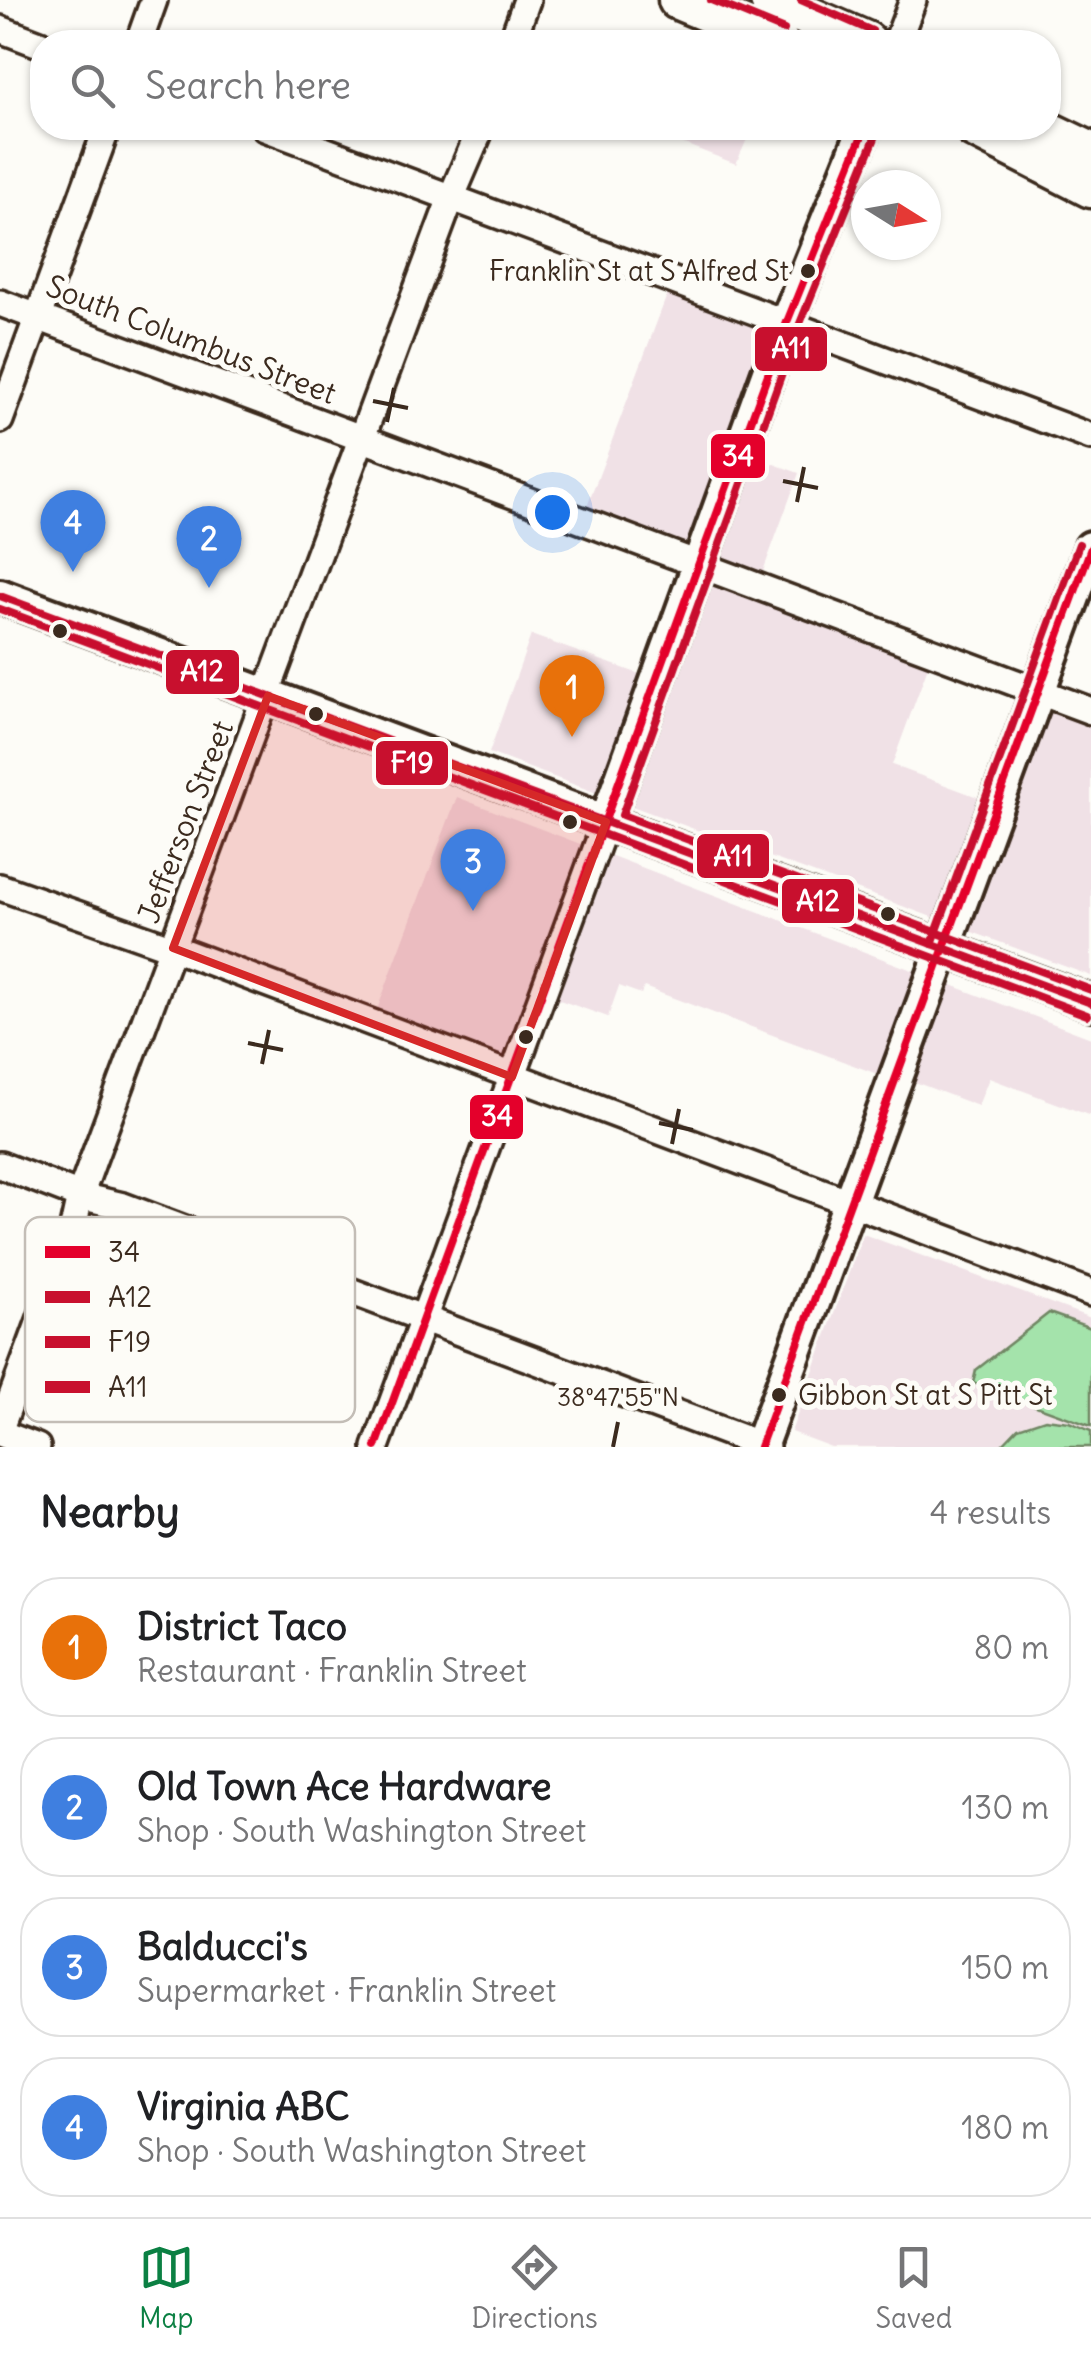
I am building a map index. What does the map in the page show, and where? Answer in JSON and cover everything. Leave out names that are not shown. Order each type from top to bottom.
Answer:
[{"type":"highway","points":[[678,0],[750,30]]},
{"type":"highway","points":[[770,0],[839,30]]},
{"type":"highway","points":[[1061,138],[1091,152]]},
{"type":"highway","points":[[997,140],[1091,188]]},
{"type":"main road","points":[[606,822],[787,322],[860,140]]},
{"type":"main road","points":[[762,1446],[1091,548]]},
{"type":"main road","points":[[0,596],[1091,1004]]},
{"type":"street","points":[[143,30],[154,0]]},
{"type":"street","points":[[516,30],[527,0]]},
{"type":"street","points":[[901,30],[912,0]]},
{"type":"street","points":[[0,29],[30,40]]},
{"type":"street","points":[[0,420],[104,140]]},
{"type":"street","points":[[296,140],[1091,437]]},
{"type":"street","name":"Jefferson Street","points":[[75,1217],[80,1196],[476,140]]},
{"type":"street","name":"South Columbus Street","points":[[0,304],[1091,711]]},
{"type":"street","points":[[376,1447],[606,822]]},
{"type":"street","points":[[0,887],[173,948],[1091,1293]]},
{"type":"street","points":[[0,1165],[80,1196],[152,1217]]},
{"type":"street","points":[[355,1294],[762,1446]]},
{"type":"street","name":"Jefferson Street","points":[[0,1431],[25,1363]]},
{"type":"street","points":[[0,1431],[37,1447]]},
{"type":"highlighted area","points":[[268,696],[606,822],[512,1077],[173,948]]},
{"type":"shaded area","points":[[674,140],[747,140],[736,164]]},
{"type":"shaded area","points":[[673,279],[790,322],[743,453],[799,473],[758,585],[934,650],[892,765],[999,805],[1041,690],[1091,709],[1091,976],[489,753],[531,635],[659,681],[702,565],[582,520]]},
{"type":"shaded area","points":[[457,797],[1091,1038],[1091,1116],[989,1078],[978,1106],[899,1076],[896,1081],[644,987],[641,994],[619,986],[608,1017],[545,995],[515,1077],[372,1023]]},
{"type":"shaded area","points":[[863,1234],[1091,1318],[1091,1447],[831,1447],[791,1432]]},
{"type":"green space","points":[[1049,1313],[1091,1328],[1091,1426],[973,1383],[976,1370]]},
{"type":"green space","points":[[1045,1419],[1069,1422],[1091,1431],[1091,1447],[1000,1447],[1018,1428]]},
{"type":"transit line","name":"A11","points":[[711,0],[784,30]]},
{"type":"transit line","name":"A11","points":[[801,0],[870,30]]},
{"type":"transit line","name":"34","points":[[376,1447],[787,322],[860,140]]},
{"type":"transit line","name":"A11","points":[[874,140],[799,326],[622,815],[1091,990]]},
{"type":"transit line","name":"A11","points":[[932,944],[1079,544]]},
{"type":"transit line","name":"34","points":[[760,1447],[1091,548]]},
{"type":"transit line","name":"A12","points":[[0,596],[1091,1003]]},
{"type":"transit line","name":"F19","points":[[0,609],[1087,1015]]},
{"type":"place","name":"Franklin St at S Alfred St","points":[[808,271]]},
{"type":"place","name":"Virginia ABC","points":[[73,572]]},
{"type":"place","name":"Old Town Ace Hardware","points":[[209,588]]},
{"type":"place","name":"District Taco","points":[[572,737]]},
{"type":"place","name":"Balducci's","points":[[473,911]]},
{"type":"place","name":"Gibbon St at S Pitt St","points":[[779,1395]]}]
